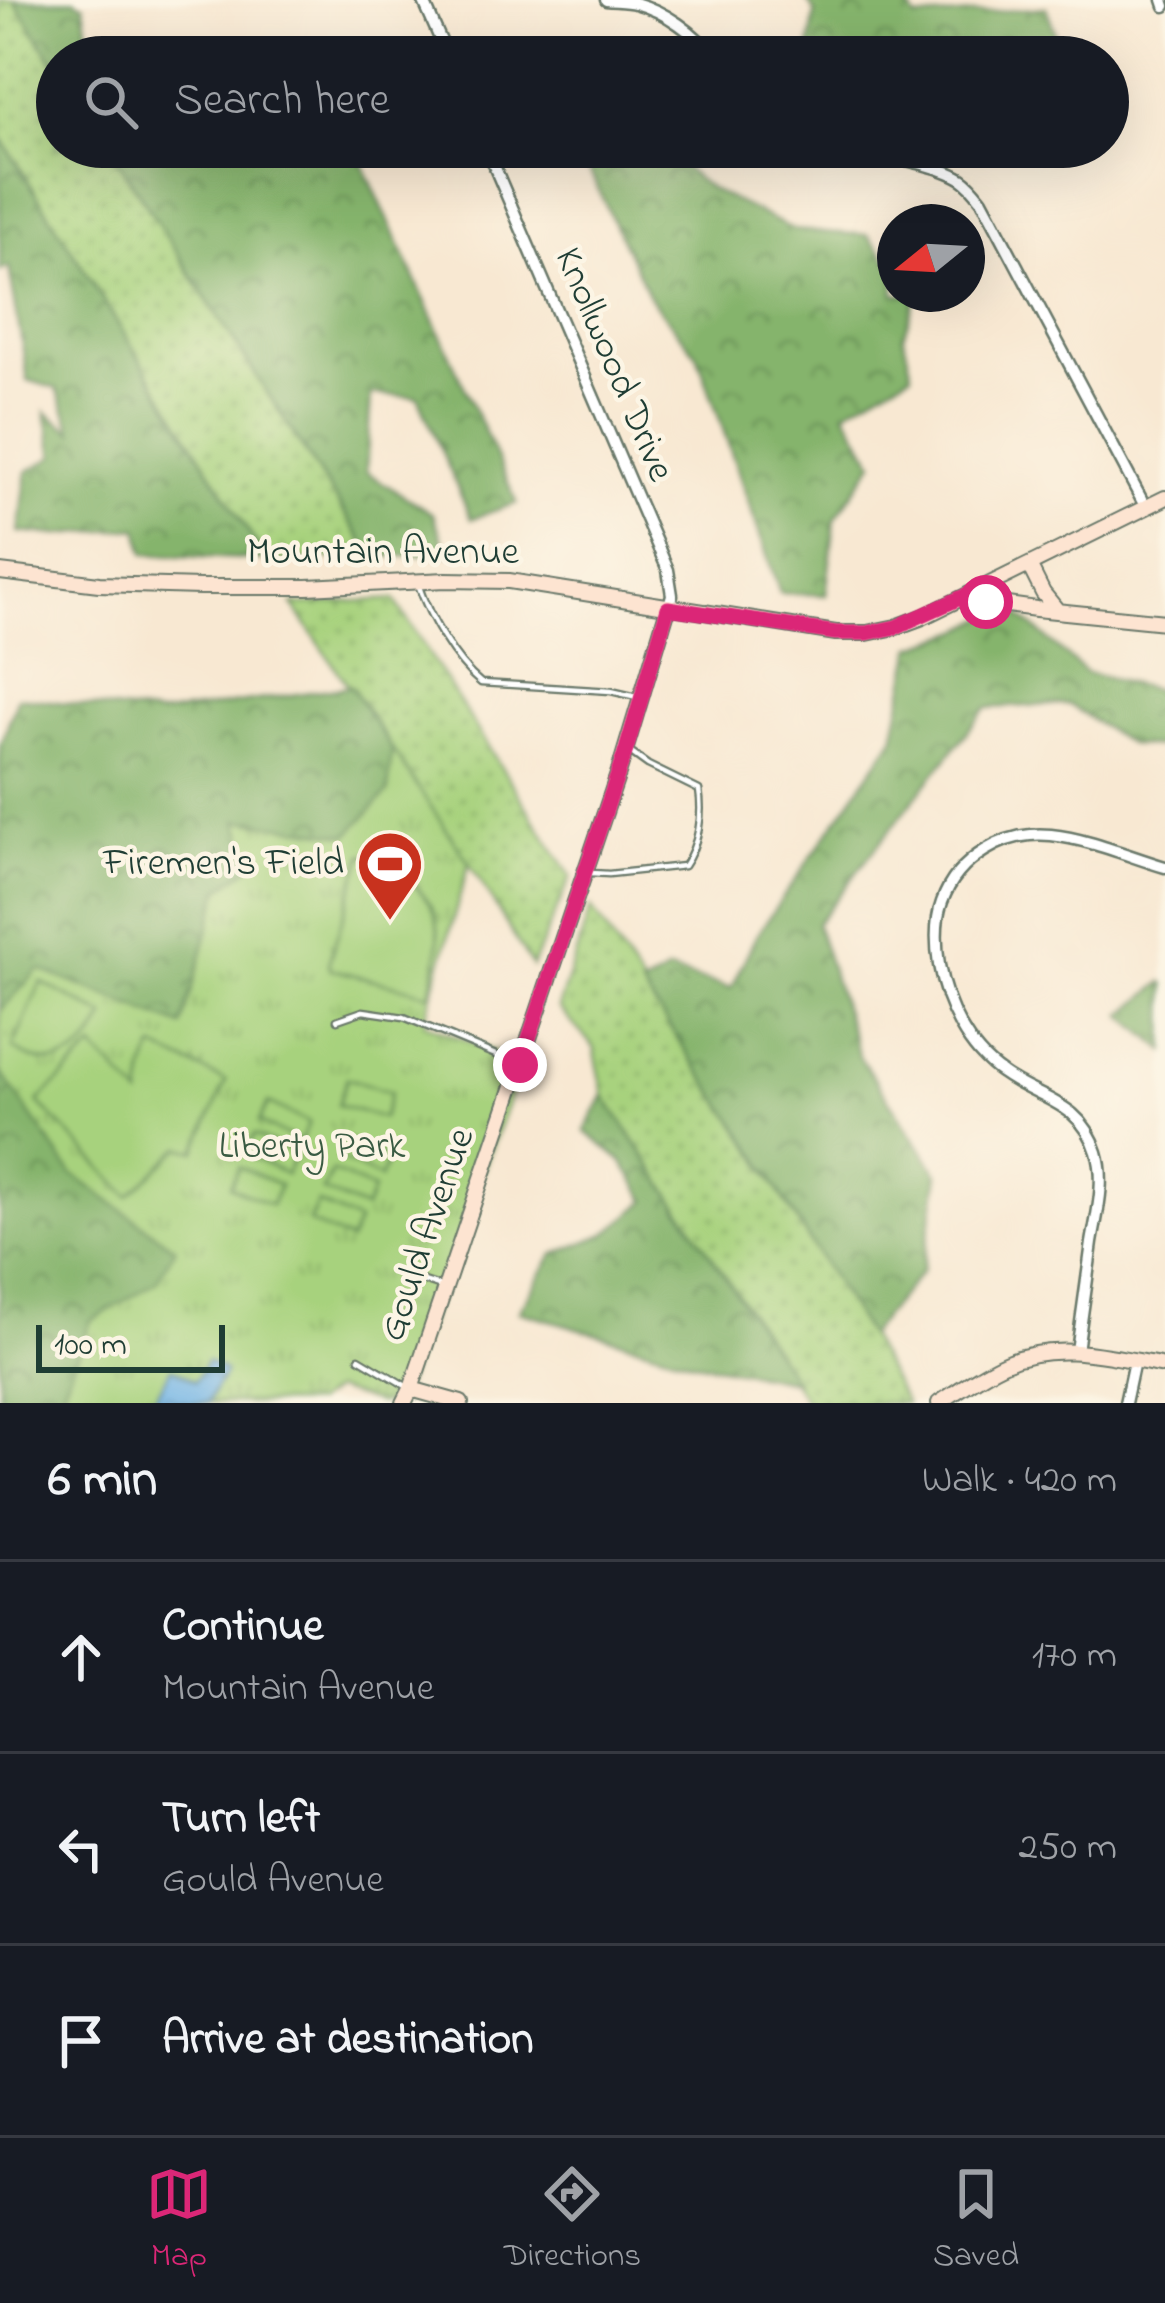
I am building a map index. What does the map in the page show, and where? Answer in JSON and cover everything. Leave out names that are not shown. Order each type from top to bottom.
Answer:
[{"type":"street","points":[[423,0],[439,36]]},
{"type":"street","points":[[606,0],[635,3],[695,36]]},
{"type":"street","name":"Knollwood Drive","points":[[495,168],[668,570],[672,595],[668,608]]},
{"type":"street","points":[[933,168],[968,182],[982,200],[1146,508]]},
{"type":"street","name":"Mountain Avenue","points":[[0,572],[99,584],[200,587],[509,581],[836,633],[867,633],[896,627],[969,594],[1165,498]]},
{"type":"street","points":[[1029,565],[1056,609]]},
{"type":"street","points":[[969,594],[986,602],[1165,622]]},
{"type":"street","name":"Gould Avenue","points":[[408,1396],[626,750],[668,608]]},
{"type":"street","points":[[1077,1351],[1101,1186],[1096,1148],[1076,1117],[1004,1075],[967,1035],[950,1003],[940,968],[940,907],[949,887],[970,862],[998,843],[1019,837],[1068,838],[1165,867]]},
{"type":"street","points":[[939,1403],[1010,1361],[1038,1352],[1077,1351],[1165,1366]]},
{"type":"street","points":[[1125,1403],[1134,1361]]},
{"type":"street","points":[[408,1396],[461,1403]]},
{"type":"lane","points":[[417,581],[427,610],[481,683],[611,691],[643,698]]},
{"type":"lane","points":[[585,873],[685,866],[691,857],[702,811],[699,790],[626,750]]},
{"type":"lane","points":[[337,1019],[363,1011],[404,1017],[520,1065]]},
{"type":"lane","points":[[396,1272],[445,1288]]},
{"type":"lane","points":[[358,1358],[408,1396]]},
{"type":"green space","points":[[0,0],[14,0],[37,36],[36,168],[123,168],[373,557],[266,560],[0,136]]},
{"type":"green space","points":[[14,0],[74,0],[84,5],[88,36],[37,36]]},
{"type":"green space","points":[[807,0],[905,0],[916,19],[1046,7],[1056,36],[811,36],[815,13]]},
{"type":"green space","points":[[0,136],[266,560],[145,554],[138,528],[59,535],[19,532],[27,472],[54,456],[46,412],[73,432],[57,389],[28,380],[9,267],[0,271]]},
{"type":"green space","points":[[123,168],[365,168],[517,503],[471,519],[418,397],[371,394],[366,472],[433,514],[448,554],[373,557]]},
{"type":"green space","points":[[588,168],[684,168],[710,189],[794,230],[868,235],[877,246],[877,312],[911,312],[903,335],[912,373],[845,411],[874,462],[835,519],[826,595],[780,593],[697,354],[650,298]]},
{"type":"green space","points":[[394,599],[571,877],[532,966],[469,863],[293,605]]},
{"type":"green space","points":[[1009,606],[1086,673],[1165,692],[1165,747],[1130,745],[1068,704],[986,708],[816,924],[859,1056],[939,1175],[922,1271],[868,1336],[750,1144],[642,987],[668,971],[731,988],[756,936],[894,738],[913,647],[962,630]]},
{"type":"green space","points":[[351,686],[392,749],[388,792],[348,835],[252,865],[220,890],[182,1027],[40,970],[0,1011],[0,746],[18,697],[159,715]]},
{"type":"green space","name":"Liberty Park","points":[[392,749],[469,863],[424,1023],[522,1063],[399,1403],[378,1403],[334,1390],[315,1403],[57,1403],[91,1321],[156,1282],[175,1248],[72,1174],[0,1071],[0,1011],[39,969],[182,1026],[220,889],[252,865],[238,820],[348,835],[388,792]]},
{"type":"green space","name":"Firemen's Field","points":[[363,855],[396,871],[430,904],[438,945],[430,994],[331,969],[328,964]]},
{"type":"green space","points":[[591,908],[750,1144],[905,1403],[807,1403],[604,1095],[594,1047],[558,1008]]},
{"type":"green space","points":[[41,982],[105,1016],[89,1043],[67,1059],[42,1061],[13,1048]]},
{"type":"green space","points":[[1165,983],[1165,1051],[1123,1015]]},
{"type":"green space","points":[[93,1048],[141,1097],[146,1066],[155,1048],[226,1081],[196,1151],[181,1147],[129,1196],[38,1102]]},
{"type":"green space","points":[[0,1071],[72,1174],[175,1248],[157,1282],[91,1321],[57,1403],[0,1403]]},
{"type":"green space","points":[[347,1078],[391,1092],[383,1118],[338,1105]]},
{"type":"green space","points":[[604,1095],[795,1381],[695,1362],[519,1311],[553,1255],[606,1234],[647,1201],[622,1161],[585,1131]]},
{"type":"green space","points":[[268,1103],[309,1123],[300,1142],[259,1122]]},
{"type":"green space","points":[[254,1135],[295,1154],[286,1174],[245,1154]]},
{"type":"green space","points":[[347,1139],[388,1159],[380,1178],[338,1158]]},
{"type":"green space","points":[[239,1167],[280,1185],[271,1205],[230,1186]]},
{"type":"green space","points":[[332,1171],[373,1190],[365,1209],[323,1191]]},
{"type":"green space","points":[[318,1203],[358,1222],[350,1241],[309,1222]]},
{"type":"water","points":[[207,1361],[225,1372],[207,1403],[152,1403],[172,1368],[195,1381]]},
{"type":"place","name":"Firemen's Field","points":[[390,923]]},
{"type":"route","points":[[520,1065],[643,698],[668,608],[836,633],[867,633],[896,627],[969,594],[986,602]]}]
